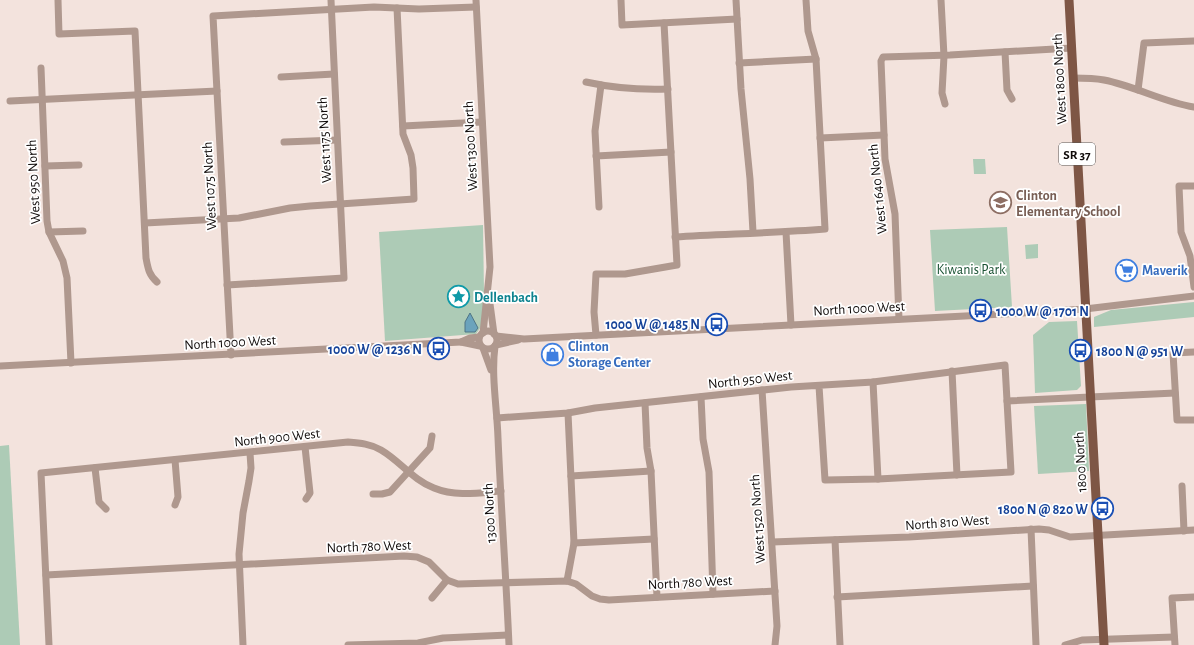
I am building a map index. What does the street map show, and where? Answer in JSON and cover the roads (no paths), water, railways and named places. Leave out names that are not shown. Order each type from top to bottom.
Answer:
[{"type":"main road","name":"West 1800 North","points":[[1069,0],[1088,349]]},
{"type":"main road","name":"1800 North","points":[[1088,349],[1104,642]]},
{"type":"street","points":[[58,0],[59,34],[135,31],[148,270],[151,277],[157,282]]},
{"type":"street","name":"West 1175 North","points":[[227,285],[344,278],[331,0]]},
{"type":"street","points":[[621,0],[622,25],[737,19]]},
{"type":"street","points":[[736,0],[739,63],[750,179],[753,232]]},
{"type":"street","points":[[675,236],[825,229],[816,59],[808,31],[806,0]]},
{"type":"street","points":[[941,0],[944,56],[942,93],[945,104]]},
{"type":"street","points":[[331,9],[374,7],[419,9],[476,3]]},
{"type":"street","name":"West 1300 North","points":[[476,3],[490,267],[488,292],[481,335]]},
{"type":"street","points":[[145,223],[239,218],[262,215],[290,208],[414,199],[411,155],[403,134],[397,8]]},
{"type":"street","name":"West 1075 North","points":[[231,355],[213,16],[331,9]]},
{"type":"street","points":[[596,335],[594,312],[596,274],[625,274],[677,265],[664,23]]},
{"type":"street","points":[[1138,90],[1144,43],[1194,41]]},
{"type":"street","points":[[944,56],[1072,48]]},
{"type":"street","points":[[1005,52],[1007,90],[1012,99]]},
{"type":"street","name":"West 1640 North","points":[[899,319],[895,214],[887,174],[881,61],[884,57],[944,56]]},
{"type":"street","points":[[739,63],[816,59]]},
{"type":"street","name":"West 950 North","points":[[41,68],[47,221],[49,232],[63,261],[67,278],[71,363]]},
{"type":"street","points":[[281,77],[334,74]]},
{"type":"street","points":[[1073,78],[1104,80],[1138,90],[1167,101],[1194,108]]},
{"type":"street","points":[[586,82],[635,89],[668,88]]},
{"type":"street","points":[[599,206],[595,131],[601,85]]},
{"type":"street","points":[[10,101],[217,91]]},
{"type":"street","points":[[403,126],[482,122]]},
{"type":"street","points":[[820,138],[884,135]]},
{"type":"street","points":[[284,142],[337,140]]},
{"type":"street","points":[[596,156],[671,152]]},
{"type":"street","points":[[45,166],[79,165]]},
{"type":"street","points":[[1194,186],[1179,186],[1181,232],[1190,256],[1194,287]]},
{"type":"street","points":[[49,232],[83,231]]},
{"type":"street","points":[[786,232],[791,325]]},
{"type":"street","name":"West 1300 North","points":[[488,292],[495,335]]},
{"type":"street","name":"North 1000 West","points":[[495,346],[524,339],[1086,309],[1194,296]]},
{"type":"street","points":[[489,332],[495,335],[495,346],[488,350],[482,347],[479,340],[481,335],[489,332]]},
{"type":"street","name":"North 1000 West","points":[[461,342],[481,335]]},
{"type":"street","name":"North 1000 West","points":[[495,335],[524,339]]},
{"type":"street","name":"North 1000 West","points":[[0,366],[461,342],[482,347]]},
{"type":"street","name":"1300 North","points":[[495,346],[493,358],[494,380],[509,645]]},
{"type":"street","name":"1300 North","points":[[482,347],[494,380]]},
{"type":"street","points":[[1194,352],[1173,353],[1177,420],[1194,420]]},
{"type":"street","name":"North 950 West","points":[[497,418],[568,413],[595,408],[762,390],[873,382],[1005,365],[1007,401]]},
{"type":"street","points":[[952,371],[957,475]]},
{"type":"street","points":[[873,382],[878,479]]},
{"type":"street","points":[[819,386],[825,480],[878,479],[1011,472],[1007,401],[1175,393]]},
{"type":"street","name":"West 1520 North","points":[[762,390],[777,626],[775,645]]},
{"type":"street","points":[[701,397],[703,439],[709,472],[713,594]]},
{"type":"street","points":[[645,403],[647,448],[651,471],[657,597]]},
{"type":"street","points":[[567,581],[574,543],[568,413]]},
{"type":"street","points":[[373,494],[390,492],[430,448],[432,436]]},
{"type":"street","name":"North 900 West","points":[[46,575],[41,473],[348,442],[366,444],[380,449],[395,459],[421,482],[433,488],[463,495],[501,491]]},
{"type":"street","points":[[305,447],[310,493],[306,499]]},
{"type":"street","points":[[243,645],[239,554],[243,513],[251,468],[250,452]]},
{"type":"street","points":[[175,460],[178,498],[175,505]]},
{"type":"street","points":[[95,468],[99,502],[106,509]]},
{"type":"street","points":[[571,476],[651,471]]},
{"type":"street","points":[[1182,486],[1184,531]]},
{"type":"street","points":[[1031,529],[1036,645]]},
{"type":"street","name":"North 810 West","points":[[772,542],[909,537],[1031,529],[1049,530],[1070,537],[1194,530]]},
{"type":"street","points":[[574,543],[654,539]]},
{"type":"street","points":[[834,540],[840,645]]},
{"type":"street","name":"North 780 West","points":[[46,575],[404,556],[417,557],[429,562],[447,580],[458,584],[466,585],[567,581],[576,584],[592,596],[609,600],[775,591]]},
{"type":"street","points":[[46,575],[49,645]]},
{"type":"street","points":[[432,598],[447,580]]},
{"type":"street","points":[[837,596],[1033,586]]},
{"type":"street","points":[[1175,645],[1172,598],[1194,597]]},
{"type":"street","points":[[348,645],[418,643],[443,638],[508,635]]},
{"type":"street","points":[[1065,645],[1082,640],[1104,642],[1174,637]]},
{"type":"water","points":[[470,313],[478,328],[475,332],[465,332],[465,322]]},
{"type":"place","name":"Clinton Elementary School","points":[[1001,203]]},
{"type":"place","name":"Maverik","points":[[1127,270]]},
{"type":"place","name":"Dellenbach","points":[[459,297]]},
{"type":"place","name":"1000 W @ 1701 N","points":[[980,311]]},
{"type":"place","name":"1000 W @ 1485 N","points":[[716,324]]},
{"type":"place","name":"1000 W @ 1236 N","points":[[438,349]]},
{"type":"place","name":"1800 N @ 951 W","points":[[1081,351]]},
{"type":"place","name":"Clinton Storage Center","points":[[552,354]]},
{"type":"place","name":"1800 N @ 820 W","points":[[1103,509]]},
{"type":"park label","name":"Kiwanis Park","points":[[971,269]]}]
